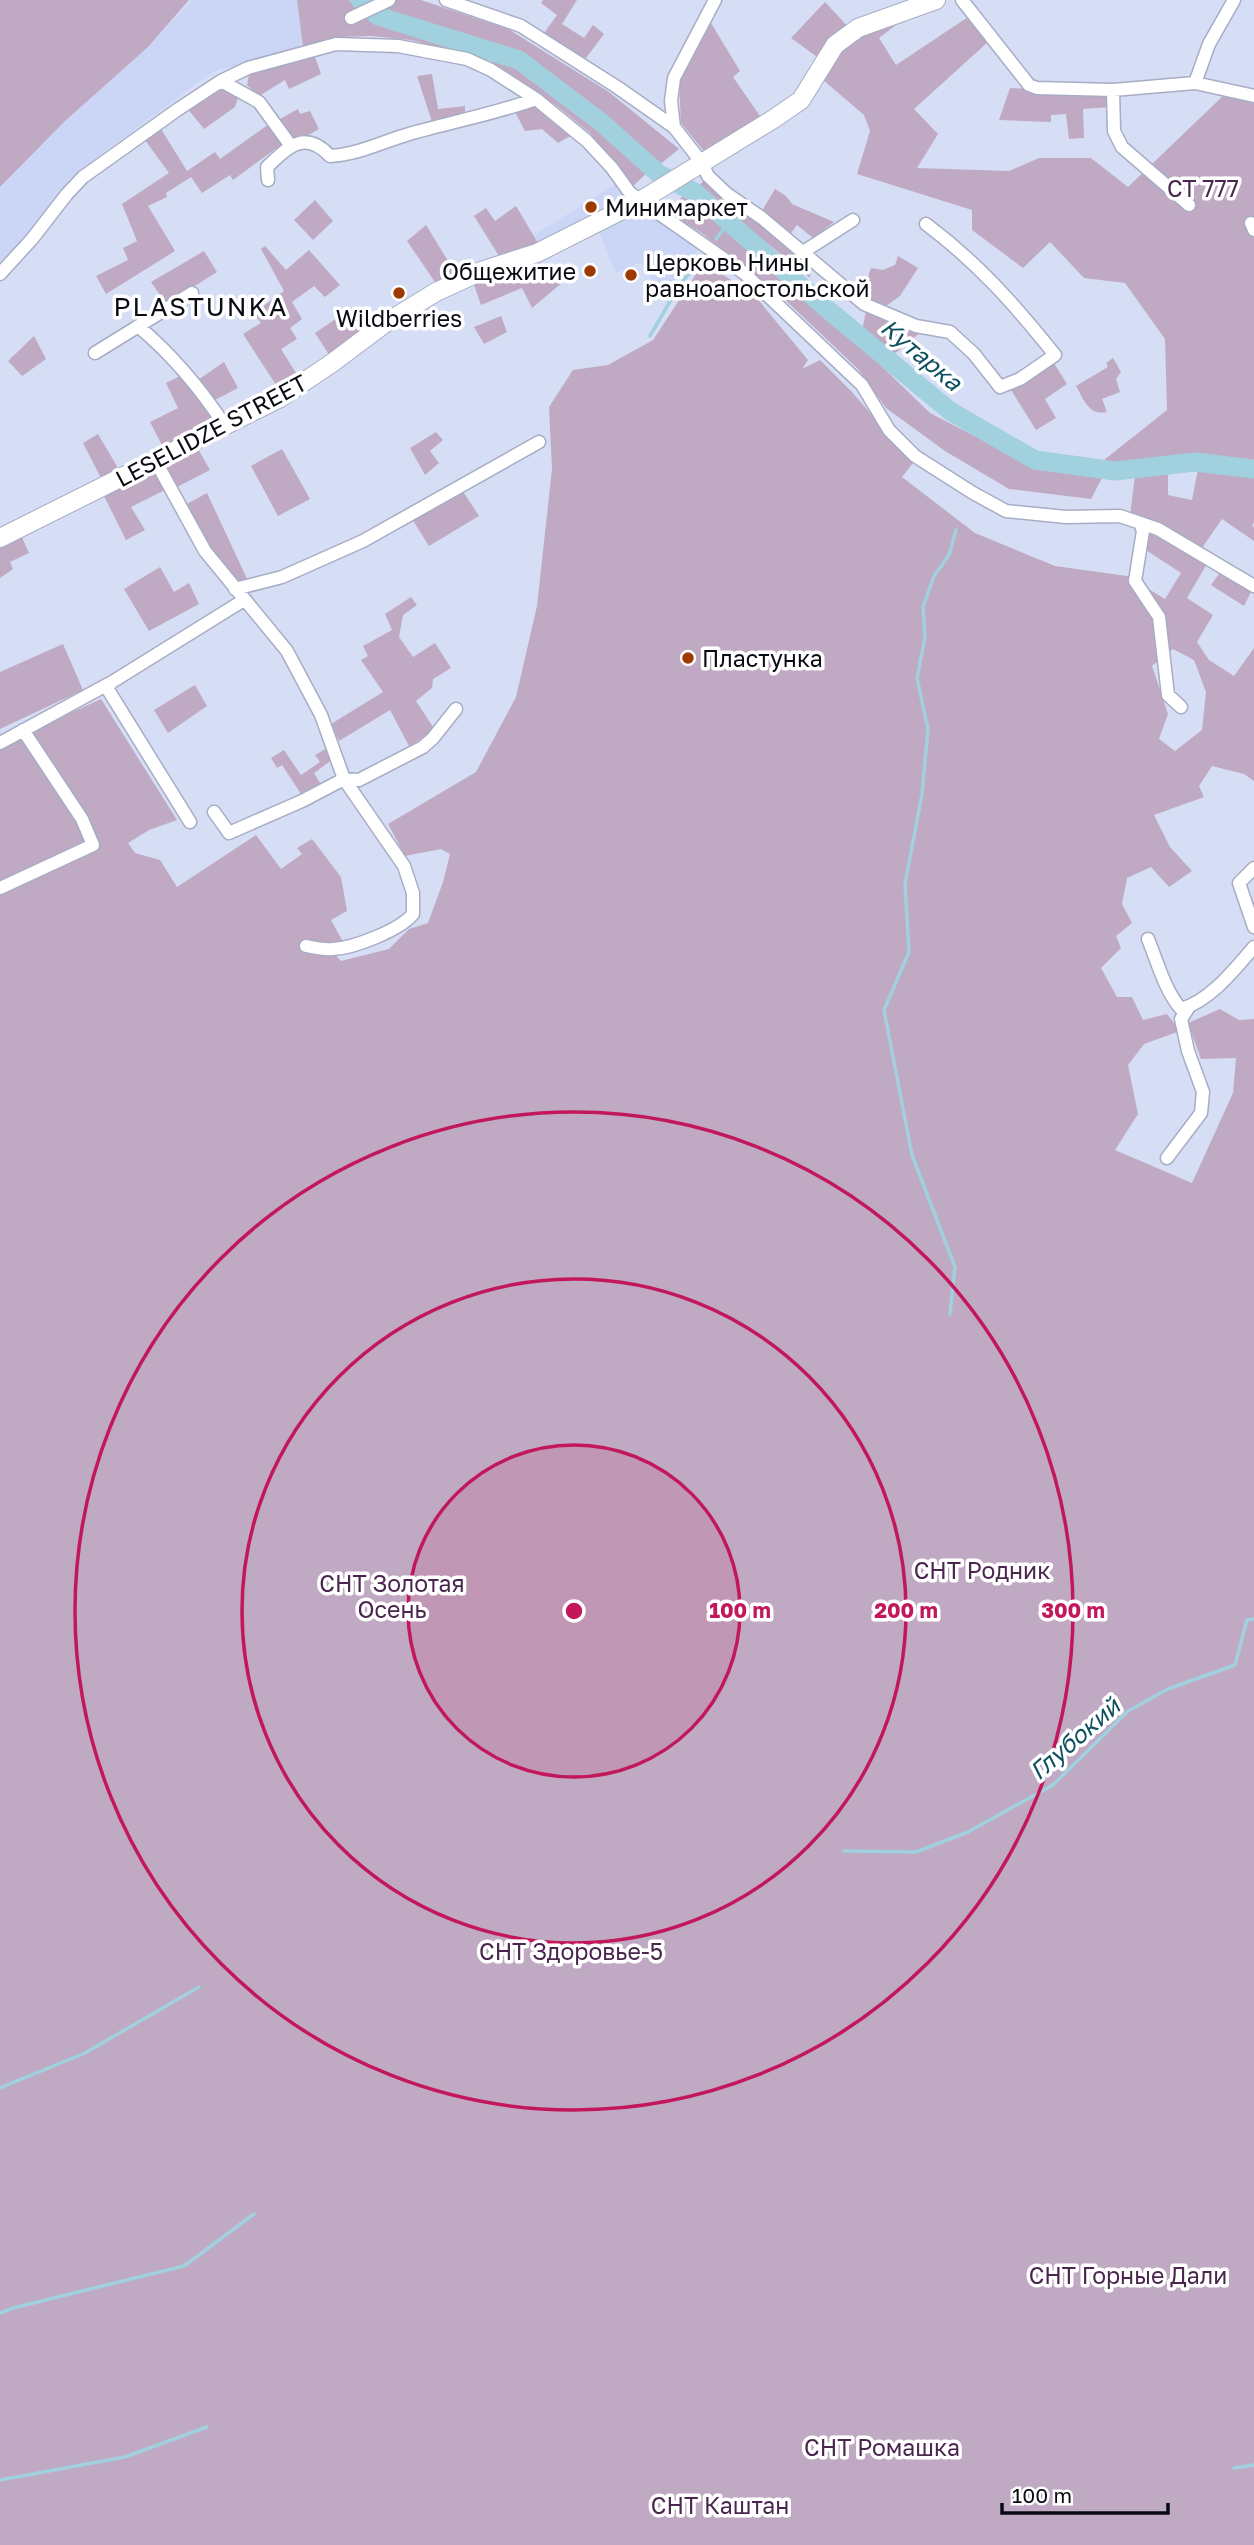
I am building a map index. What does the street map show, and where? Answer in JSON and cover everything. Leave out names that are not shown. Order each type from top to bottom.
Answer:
[{"type":"street","points":[[351,18],[389,0]]},
{"type":"street","points":[[446,0],[521,26],[674,127]]},
{"type":"street","points":[[715,0],[674,78],[671,101],[674,127],[697,166],[727,194],[762,218],[864,304],[916,326],[950,332],[974,354],[1000,387],[1020,379],[1055,355],[988,276],[960,249],[926,224]]},
{"type":"street","points":[[697,166],[801,100],[835,45],[858,27],[936,0]]},
{"type":"street","points":[[962,0],[1028,85],[1037,88],[1113,90],[1195,83],[1254,95]]},
{"type":"street","points":[[1195,83],[1209,44],[1234,0]]},
{"type":"street","points":[[0,274],[83,177],[221,81],[248,68],[336,44],[398,46],[467,59],[491,70],[536,99],[587,141],[630,192],[644,198],[744,273],[862,385],[889,430],[915,456],[1006,511],[1066,517],[1120,516],[1158,529],[1254,586]]},
{"type":"street","points":[[221,81],[258,102],[290,146]]},
{"type":"street","points":[[1113,90],[1114,131],[1122,147],[1189,205]]},
{"type":"street","points":[[268,180],[267,167],[290,146],[300,142],[318,145],[330,156],[352,154],[408,134],[536,99]]},
{"type":"street","name":"LESELIDZE STREET","points":[[0,538],[280,398],[384,324],[436,292],[484,270],[537,253],[644,198],[697,166]]},
{"type":"street","points":[[803,253],[853,220]]},
{"type":"street","points":[[95,353],[192,293]]},
{"type":"street","points":[[138,326],[208,401],[225,426]]},
{"type":"street","points":[[235,589],[282,577],[362,541],[539,442]]},
{"type":"street","points":[[155,460],[205,551],[287,651],[321,715],[344,779],[404,866],[413,893],[414,914],[407,923],[336,949],[306,946]]},
{"type":"street","points":[[1140,523],[1143,531],[1135,581],[1159,617],[1168,695],[1181,707]]},
{"type":"street","points":[[0,743],[112,682],[244,600]]},
{"type":"street","points":[[112,682],[107,688],[109,693],[190,822]]},
{"type":"street","points":[[214,813],[229,833],[344,779],[359,780],[423,747],[456,709]]},
{"type":"street","points":[[0,888],[93,845],[82,819],[23,730]]},
{"type":"street","points":[[1254,867],[1239,883],[1254,927]]},
{"type":"street","points":[[1148,939],[1176,1003],[1181,1009],[1189,1007]]},
{"type":"street","points":[[1167,1158],[1201,1113],[1203,1092],[1188,1051],[1181,1019],[1189,1007],[1230,975],[1254,947]]},
{"type":"shaded area","points":[[192,0],[297,0],[303,47],[268,59],[214,71],[69,179],[40,223],[0,270],[0,187],[65,121],[148,47]]},
{"type":"shaded area","points":[[616,184],[623,193],[700,246],[667,296],[656,288],[641,262],[616,273],[598,230],[538,243],[534,235]]},
{"type":"green space","points":[[0,0],[189,0],[148,47],[65,121],[0,187]]},
{"type":"green space","points":[[297,0],[349,0],[369,20],[516,62],[596,125],[648,172],[632,187],[590,133],[557,106],[489,60],[411,40],[371,36],[339,37],[303,47]]},
{"type":"green space","points":[[373,0],[421,0],[508,29],[609,92],[679,149],[659,165],[637,142],[537,63],[505,49],[389,11]]},
{"type":"green space","points":[[543,0],[577,0],[562,24],[584,38],[593,25],[604,34],[583,62],[542,36],[557,15],[541,3]]},
{"type":"green space","points":[[825,2],[851,30],[820,59],[791,38]]},
{"type":"green space","name":"СТ 777","points":[[968,17],[988,42],[914,109],[938,134],[917,168],[1009,171],[1039,158],[1091,158],[1128,187],[1225,94],[1254,97],[1254,541],[1222,519],[1202,548],[1130,516],[1135,475],[1168,469],[1168,495],[1192,500],[1198,469],[1187,466],[1176,457],[1112,465],[1104,460],[1167,410],[1165,339],[1125,283],[1084,278],[1050,242],[1023,268],[972,230],[972,210],[857,174],[870,131],[864,115],[822,79],[835,58],[854,38],[904,19],[879,38],[896,65]]},
{"type":"green space","points":[[711,23],[740,71],[733,77],[762,119],[706,154],[681,123],[679,83]]},
{"type":"green space","points":[[314,54],[321,74],[289,89],[285,80],[259,96],[247,85],[249,75]]},
{"type":"green space","points":[[432,74],[438,109],[465,106],[465,115],[432,122],[417,76]]},
{"type":"green space","points":[[222,85],[239,95],[235,107],[204,129],[187,108]]},
{"type":"green space","points":[[1010,88],[1111,93],[1110,107],[1083,109],[1084,138],[1069,139],[1066,114],[1051,115],[1051,122],[999,120]]},
{"type":"green space","points":[[536,103],[574,134],[558,143],[542,129],[525,131],[514,110]]},
{"type":"green space","points":[[298,109],[300,114],[310,111],[319,129],[303,138],[293,138],[278,120]]},
{"type":"green space","points":[[269,124],[282,144],[233,180],[230,175],[202,193],[191,177],[166,193],[167,197],[148,206],[175,251],[106,294],[96,276],[128,260],[123,248],[137,241],[122,204],[169,173],[145,140],[161,129],[187,171],[215,152],[220,159]]},
{"type":"green space","points":[[706,178],[811,268],[810,278],[698,187]]},
{"type":"green space","points":[[775,189],[792,204],[834,222],[813,238],[797,225],[788,237],[760,214]]},
{"type":"green space","points":[[686,193],[866,351],[930,413],[1040,470],[1102,478],[1091,499],[1009,489],[945,451],[886,408],[858,369],[780,295],[703,234],[667,211]]},
{"type":"green space","points":[[315,200],[333,221],[313,240],[294,220]]},
{"type":"green space","points":[[516,206],[538,243],[499,256],[474,216],[486,208],[495,221]]},
{"type":"green space","points":[[426,225],[456,274],[437,285],[407,241]]},
{"type":"green space","points":[[265,246],[286,270],[309,250],[340,285],[325,297],[314,286],[292,302],[302,319],[290,328],[297,339],[281,349],[299,378],[280,391],[243,334],[261,323],[254,313],[284,291],[261,249]]},
{"type":"green space","points":[[204,251],[217,272],[166,304],[151,282]]},
{"type":"green space","points":[[898,256],[918,268],[900,296],[883,308],[860,298],[869,283],[871,268],[883,270],[895,265]]},
{"type":"green space","points":[[534,258],[563,282],[532,308],[522,288],[481,305],[473,282]]},
{"type":"green space","points":[[704,262],[755,296],[808,360],[802,369],[820,360],[852,392],[913,463],[902,477],[975,533],[1055,566],[1127,576],[1165,599],[1181,573],[1146,550],[1150,533],[1208,562],[1187,598],[1213,615],[1197,642],[1209,660],[1234,676],[1254,648],[1254,781],[1244,774],[1212,766],[1199,786],[1204,797],[1154,815],[1170,847],[1192,871],[1169,887],[1151,867],[1127,878],[1122,904],[1132,923],[1116,936],[1121,948],[1101,968],[1117,997],[1132,997],[1143,1020],[1167,1014],[1180,1031],[1144,1044],[1128,1065],[1138,1114],[1115,1150],[1192,1183],[1233,1093],[1236,1058],[1201,1059],[1188,1023],[1220,1009],[1239,1020],[1254,1019],[1254,2545],[0,2545],[0,745],[101,699],[177,820],[149,830],[128,843],[135,853],[160,860],[177,887],[256,835],[281,869],[302,854],[297,848],[312,839],[341,877],[347,911],[331,920],[343,942],[326,945],[341,961],[389,949],[409,929],[428,923],[450,854],[441,849],[405,856],[388,824],[476,772],[516,697],[537,606],[552,469],[549,407],[573,370],[608,365],[653,340]],"holes":[[[1173,649],[1194,660],[1206,692],[1202,730],[1175,751],[1159,739],[1168,714],[1152,666]]]},
{"type":"green space","points":[[350,309],[365,331],[330,356],[315,333]]},
{"type":"green space","points":[[866,311],[921,332],[892,356],[862,331]]},
{"type":"green space","points":[[501,316],[507,332],[484,344],[474,327]]},
{"type":"green space","points":[[34,336],[46,359],[22,376],[8,361]]},
{"type":"green space","points":[[1113,358],[1121,372],[1116,379],[1120,392],[1102,399],[1107,412],[1096,412],[1088,406],[1076,386],[1108,367],[1106,363]]},
{"type":"green space","points":[[1052,360],[1067,384],[1045,399],[1056,418],[1036,430],[1011,390]]},
{"type":"green space","points":[[224,362],[238,388],[211,402],[195,382]]},
{"type":"green space","points":[[182,375],[220,425],[165,451],[150,422],[178,408],[166,383]]},
{"type":"green space","points":[[436,432],[443,440],[430,451],[439,463],[425,475],[410,448]]},
{"type":"green space","points":[[98,434],[121,473],[103,482],[83,443]]},
{"type":"green space","points":[[197,447],[210,470],[175,488],[166,472],[168,462]]},
{"type":"green space","points":[[282,449],[310,499],[278,516],[251,466]]},
{"type":"green space","points":[[152,467],[165,490],[131,507],[145,530],[126,540],[102,492]]},
{"type":"green space","points":[[462,490],[479,516],[429,546],[412,519]]},
{"type":"green space","points":[[207,493],[249,583],[237,586],[209,548],[185,505]]},
{"type":"green space","points":[[20,533],[29,553],[10,562],[13,569],[0,578],[0,542]]},
{"type":"green space","points":[[160,567],[174,592],[189,583],[199,604],[149,631],[124,589]]},
{"type":"green space","points":[[1221,571],[1252,590],[1244,606],[1211,585]]},
{"type":"green space","points":[[411,597],[417,605],[403,615],[399,637],[413,657],[435,643],[451,668],[433,679],[432,688],[416,701],[433,727],[428,735],[409,746],[390,710],[339,741],[331,724],[383,692],[361,660],[368,656],[363,646],[392,630],[385,614]]},
{"type":"green space","points":[[63,644],[83,690],[0,729],[0,672]]},
{"type":"green space","points":[[195,685],[207,706],[168,733],[154,710]]},
{"type":"green space","points":[[329,747],[333,759],[314,773],[323,788],[303,797],[282,765],[277,768],[271,758],[284,750],[301,775],[320,762],[315,755]]},
{"type":"waterway","name":"Кутарка","points":[[360,0],[378,16],[519,60],[602,123],[659,174],[696,193],[826,308],[950,411],[1035,460],[1115,471],[1195,462],[1254,469]]},
{"type":"waterway","points":[[716,239],[729,222]]},
{"type":"waterway","points":[[650,336],[679,286],[701,259]]},
{"type":"waterway","points":[[950,1314],[955,1267],[912,1155],[884,1010],[909,952],[905,884],[922,794],[928,729],[917,678],[925,637],[923,607],[934,576],[949,555],[956,530]]},
{"type":"waterway","name":"Глубокий","points":[[844,1851],[916,1852],[968,1832],[1053,1785],[1128,1711],[1168,1689],[1235,1665],[1247,1620],[1254,1619]]},
{"type":"waterway","points":[[0,2088],[85,2053],[199,1987]]},
{"type":"waterway","points":[[0,2313],[184,2266],[254,2214]]},
{"type":"waterway","points":[[0,2480],[125,2457],[207,2427]]},
{"type":"waterway","points":[[1234,2468],[1254,2465]]},
{"type":"place","name":"Минимаркет","points":[[591,207]]},
{"type":"place","name":"Общежитие","points":[[590,271]]},
{"type":"place","name":"Церковь Нины равноапостольской","points":[[631,275]]},
{"type":"place","name":"Wildberries","points":[[399,293]]},
{"type":"place","name":"Пластунка","points":[[688,658]]},
{"type":"district","name":"PLASTUNKA","points":[[201,306]]},
{"type":"park label","name":"СНТ Родник","points":[[982,1570]]},
{"type":"park label","name":"СНТ Золотая Осень","points":[[392,1596]]},
{"type":"park label","name":"СНТ Здоровье-5","points":[[571,1951]]},
{"type":"park label","name":"СНТ Горные Дали","points":[[1128,2275]]},
{"type":"park label","name":"СНТ Ромашка","points":[[882,2447]]},
{"type":"park label","name":"СНТ Каштан","points":[[720,2505]]}]
